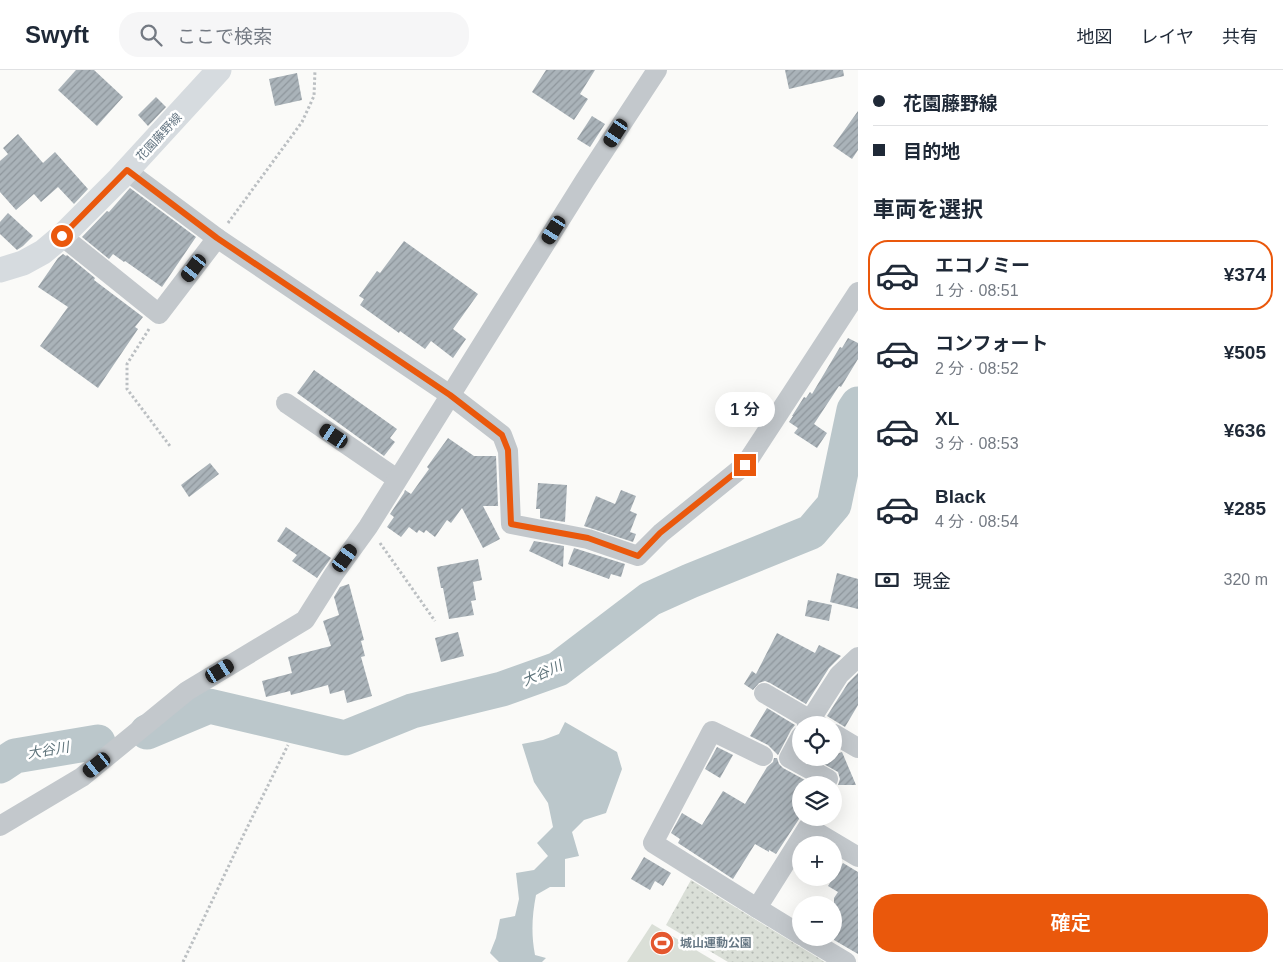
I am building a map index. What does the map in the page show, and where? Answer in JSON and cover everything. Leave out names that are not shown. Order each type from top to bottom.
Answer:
[{"type":"main road","name":"花園藤野線","points":[[0,270],[23,263],[43,252],[62,236],[127,170],[219,70]]},
{"type":"street","points":[[0,826],[82,777],[187,692],[305,620],[334,574],[368,527],[585,180],[657,70]]},
{"type":"street","points":[[127,170],[217,238],[450,395],[502,435],[508,450],[511,524],[588,538],[638,556],[660,533],[745,465],[858,292]]},
{"type":"street","points":[[62,236],[159,314],[217,238]]},
{"type":"street","points":[[286,403],[398,479]]},
{"type":"street","points":[[816,716],[839,675],[858,657]]},
{"type":"street","points":[[764,693],[796,716]]},
{"type":"street","points":[[763,756],[712,731],[653,843],[792,929]]},
{"type":"street","points":[[842,739],[858,748]]},
{"type":"street","points":[[804,766],[822,776]]},
{"type":"street","points":[[757,908],[808,827],[858,857]]},
{"type":"street","points":[[819,946],[846,962]]},
{"type":"path","points":[[217,238],[302,122],[314,96],[314,70]]},
{"type":"path","points":[[159,314],[127,364],[127,389],[170,446]]},
{"type":"path","points":[[368,527],[435,621]]},
{"type":"path","points":[[183,962],[288,745]]},
{"type":"shaded area","points":[[565,722],[617,752],[622,769],[606,813],[584,820],[572,832],[579,856],[565,859],[565,887],[550,887],[536,895],[532,925],[535,955],[546,958],[542,962],[499,962],[490,953],[496,938],[500,919],[515,916],[519,899],[516,873],[534,870],[548,856],[537,843],[553,827],[548,803],[534,782],[522,744],[543,740],[559,734]]},
{"type":"shaded area","points":[[691,880],[792,942],[792,946],[799,946],[825,962],[728,962],[666,925]]},
{"type":"shaded area","name":"城山運動公園","points":[[652,924],[716,962],[627,962]]},
{"type":"building","points":[[76,70],[94,70],[123,97],[97,126],[58,90]]},
{"type":"building","points":[[546,70],[595,70],[580,94],[588,99],[574,120],[532,92]]},
{"type":"building","points":[[785,70],[843,70],[844,76],[789,89]]},
{"type":"building","points":[[297,73],[302,100],[275,106],[269,79]]},
{"type":"building","points":[[156,97],[166,107],[148,126],[138,115]]},
{"type":"building","points":[[858,111],[858,150],[852,159],[833,146]]},
{"type":"building","points":[[592,116],[605,124],[590,147],[577,139]]},
{"type":"building","points":[[18,134],[43,163],[55,152],[88,189],[74,204],[58,187],[41,202],[34,194],[16,210],[0,192],[0,161],[8,154],[3,148]]},
{"type":"building","points":[[130,188],[196,237],[162,287],[113,254],[109,259],[82,237],[107,211],[109,212]]},
{"type":"building","points":[[8,213],[33,236],[17,250],[0,234],[0,222]]},
{"type":"building","points":[[404,241],[478,294],[453,329],[466,339],[453,358],[431,341],[425,349],[360,305],[364,299],[359,296],[377,271],[380,273]]},
{"type":"building","points":[[63,254],[67,255],[95,278],[94,280],[143,317],[135,327],[138,329],[98,388],[40,346],[68,307],[38,287],[58,258]]},
{"type":"building","points":[[848,338],[858,343],[858,359],[841,387],[839,386],[814,424],[827,433],[817,448],[794,433],[798,428],[789,422],[804,397],[806,398],[810,392],[812,394],[840,347],[842,348]]},
{"type":"building","points":[[314,370],[397,429],[390,438],[395,442],[384,456],[297,393]]},
{"type":"building","points":[[448,438],[474,456],[496,456],[498,506],[483,506],[500,539],[483,548],[462,508],[451,523],[447,520],[435,537],[426,530],[424,533],[419,530],[417,533],[409,527],[401,537],[387,527],[394,517],[390,514],[405,490],[411,494],[429,469],[427,467]]},
{"type":"building","points":[[210,463],[219,474],[189,497],[181,485]]},
{"type":"building","points":[[538,483],[567,485],[565,522],[540,518],[540,509],[536,509]]},
{"type":"building","points":[[621,490],[636,496],[630,511],[637,514],[630,532],[636,534],[633,542],[584,526],[596,496],[615,504]]},
{"type":"building","points":[[286,527],[331,558],[317,578],[292,561],[297,555],[277,541]]},
{"type":"building","points":[[534,541],[564,546],[563,567],[529,551]]},
{"type":"building","points":[[574,548],[625,564],[621,577],[611,574],[609,579],[568,564]]},
{"type":"building","points":[[478,559],[482,580],[473,582],[476,600],[471,601],[474,615],[449,619],[437,567]]},
{"type":"building","points":[[837,573],[858,579],[858,609],[830,602]]},
{"type":"building","points":[[349,584],[364,640],[361,641],[365,656],[361,657],[372,696],[347,703],[344,690],[330,694],[328,685],[291,695],[290,691],[266,697],[262,681],[292,673],[288,657],[331,646],[323,621],[339,615],[334,597],[340,587]]},
{"type":"building","points":[[808,600],[832,605],[829,621],[805,616]]},
{"type":"building","points":[[458,632],[464,656],[441,662],[435,638]]},
{"type":"building","points":[[777,633],[815,653],[819,645],[841,656],[829,668],[806,704],[765,681],[759,683],[753,690],[744,684],[752,671],[756,674]]},
{"type":"building","points":[[858,673],[858,705],[845,727],[842,725],[842,716],[827,716],[848,683]]},
{"type":"building","points":[[767,708],[792,723],[792,729],[778,755],[768,745],[750,736]]},
{"type":"building","points":[[717,747],[733,755],[720,778],[705,769]]},
{"type":"building","points":[[842,752],[856,785],[842,785],[842,776],[839,776],[838,772],[827,766],[842,766]]},
{"type":"building","points":[[774,758],[777,758],[783,768],[798,776],[792,776],[792,826],[794,826],[776,854],[755,844],[733,879],[678,843],[680,839],[671,833],[682,813],[702,825],[723,791],[745,804],[767,767],[773,762]]},
{"type":"building","points":[[644,857],[671,873],[663,886],[655,881],[650,890],[631,879]]},
{"type":"building","points":[[843,863],[858,872],[858,954],[842,945],[842,896],[835,896],[838,892],[828,886],[842,886]]},
{"type":"waterway","name":"大谷川","points":[[147,732],[209,706],[345,738],[412,711],[502,689],[558,669],[650,599],[811,532],[834,505],[854,410],[858,404]]},
{"type":"waterway","name":"大谷川","points":[[0,766],[15,756],[98,742]]},
{"type":"place","name":"城山運動公園","points":[[662,943]]},
{"type":"route","points":[[62,236],[127,170],[217,238],[450,395],[502,435],[508,450],[511,524],[588,538],[638,556],[660,533],[745,465]]}]
